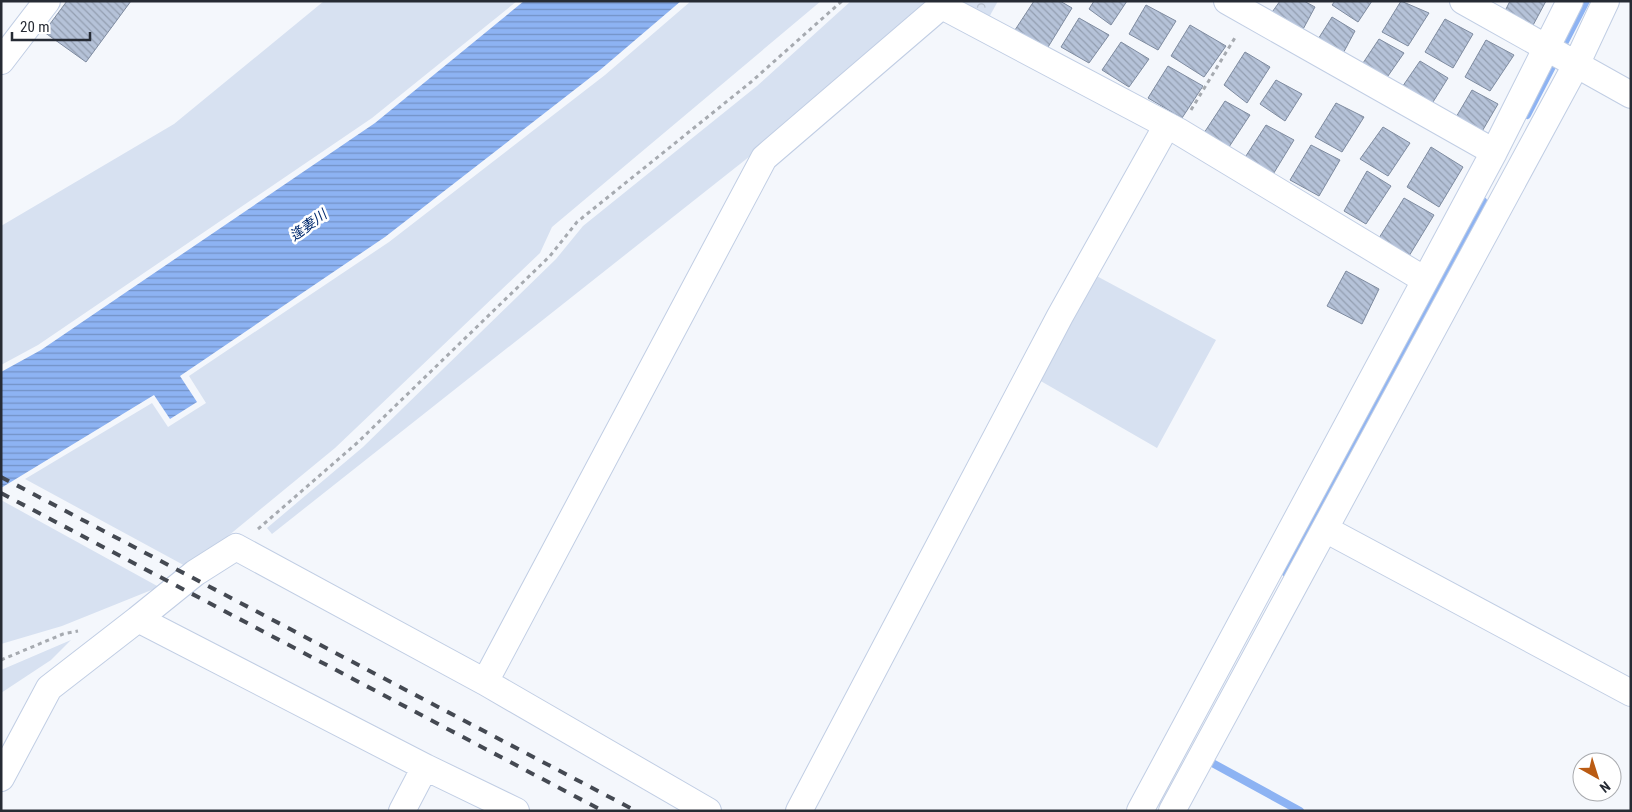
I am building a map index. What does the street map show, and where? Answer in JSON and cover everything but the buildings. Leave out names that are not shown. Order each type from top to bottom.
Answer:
[{"type":"street","points":[[1,61],[47,1]]},
{"type":"street","points":[[1464,1],[1631,95]]},
{"type":"street","points":[[1140,811],[1494,152],[1570,1]]},
{"type":"street","points":[[1172,811],[1576,65],[1606,1]]},
{"type":"street","points":[[485,682],[764,158],[944,3],[1172,128],[1425,280]]},
{"type":"street","points":[[1238,7],[1494,152]]},
{"type":"street","points":[[798,811],[1056,325],[1172,128]]},
{"type":"street","points":[[1325,529],[1631,693]]},
{"type":"street","points":[[1,778],[49,688],[195,574],[236,547],[485,682],[708,811]]},
{"type":"street","points":[[138,619],[424,767],[516,811]]},
{"type":"street","points":[[402,811],[424,767]]},
{"type":"path","points":[[236,547],[357,443],[550,256],[577,222],[752,82],[842,1]]},
{"type":"path","points":[[1172,128],[1238,7]]},
{"type":"path","points":[[1,660],[63,634],[82,630]]},
{"type":"green space","points":[[324,1],[517,1],[372,118],[38,345],[1,365],[1,226],[174,124]]},
{"type":"green space","points":[[691,1],[821,1],[552,227],[540,253],[335,448],[189,568],[25,479],[152,403],[168,427],[206,403],[189,376],[389,242],[605,75]]},
{"type":"green space","points":[[851,1],[933,1],[759,149],[272,534],[267,528],[363,447],[556,259],[583,226],[757,86]]},
{"type":"green space","points":[[958,1],[998,1],[987,21]]},
{"type":"green space","points":[[1091,273],[1216,340],[1157,448],[1032,376]]},
{"type":"green space","points":[[1,500],[159,587],[62,626],[1,644]]},
{"type":"green space","points":[[71,640],[51,660],[1,693],[1,670]]},
{"type":"water","name":"逢妻川","points":[[524,1],[681,1],[600,70],[385,237],[180,376],[197,402],[170,419],[154,395],[1,488],[1,372],[41,350],[375,123]]},
{"type":"waterway","points":[[1527,115],[1586,1]]},
{"type":"waterway","points":[[1286,573],[1483,201]]},
{"type":"waterway","points":[[1205,759],[1300,811]]},
{"type":"railway","points":[[1,477],[636,811]]},
{"type":"railway","points":[[1,493],[603,811]]}]
